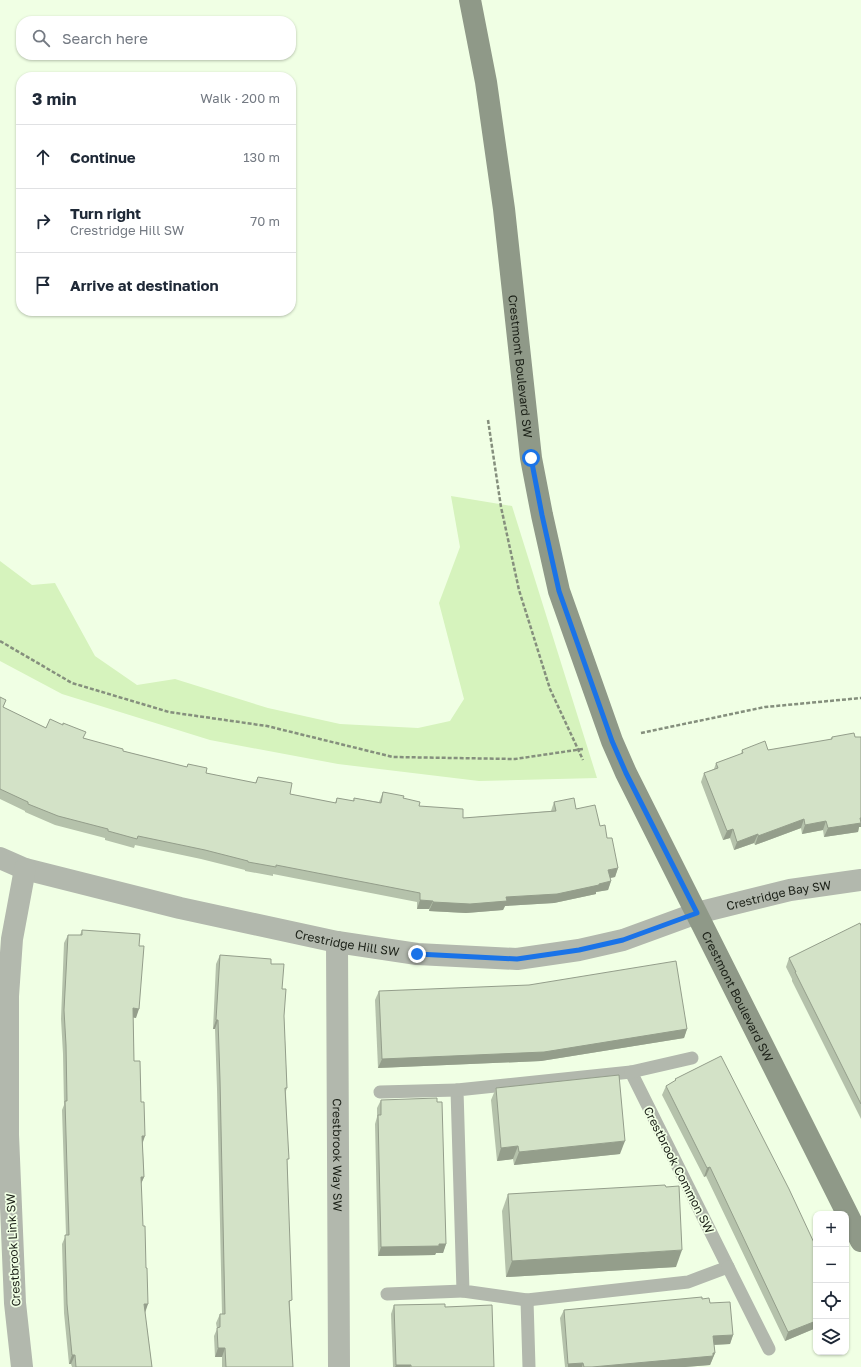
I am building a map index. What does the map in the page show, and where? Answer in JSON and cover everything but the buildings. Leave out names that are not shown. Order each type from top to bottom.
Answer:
[{"type":"street","name":"Crestmont Boulevard SW","points":[[470,0],[486,82],[504,209],[531,458],[559,591],[612,741],[626,773],[861,1241]]},
{"type":"street","name":"Crestridge Hill SW","points":[[0,858],[25,869],[180,908],[337,942],[417,954],[517,959],[579,950],[623,940],[697,913]]},
{"type":"street","name":"Crestbrook Link SW","points":[[22,1367],[16,1303],[8,1135],[8,996],[12,939],[25,869]]},
{"type":"street","name":"Crestridge Bay SW","points":[[697,913],[790,890],[861,880]]},
{"type":"street","name":"Crestbrook Way SW","points":[[337,942],[339,1367]]},
{"type":"lane","points":[[380,1092],[458,1090],[630,1072],[692,1058]]},
{"type":"lane","name":"Crestbrook Common SW","points":[[630,1072],[769,1349]]},
{"type":"lane","points":[[458,1090],[463,1291]]},
{"type":"lane","points":[[387,1294],[463,1291],[526,1300],[688,1282],[728,1267]]},
{"type":"lane","points":[[526,1300],[529,1367]]},
{"type":"path","points":[[488,420],[501,507],[519,590],[550,690],[583,760]]},
{"type":"path","points":[[0,640],[72,683],[169,712],[267,726],[393,757],[515,759],[583,749]]},
{"type":"path","points":[[641,733],[765,707],[861,698]]},
{"type":"green space","points":[[451,496],[512,506],[597,778],[479,781],[338,764],[210,740],[62,694],[0,661],[0,561],[32,585],[55,583],[95,656],[137,685],[175,679],[268,708],[340,724],[418,728],[450,721],[464,699],[439,603],[460,547]]},
{"type":"route","points":[[417,954],[517,959],[579,950],[623,940],[697,913],[626,773],[612,741],[559,591],[531,458]]}]
